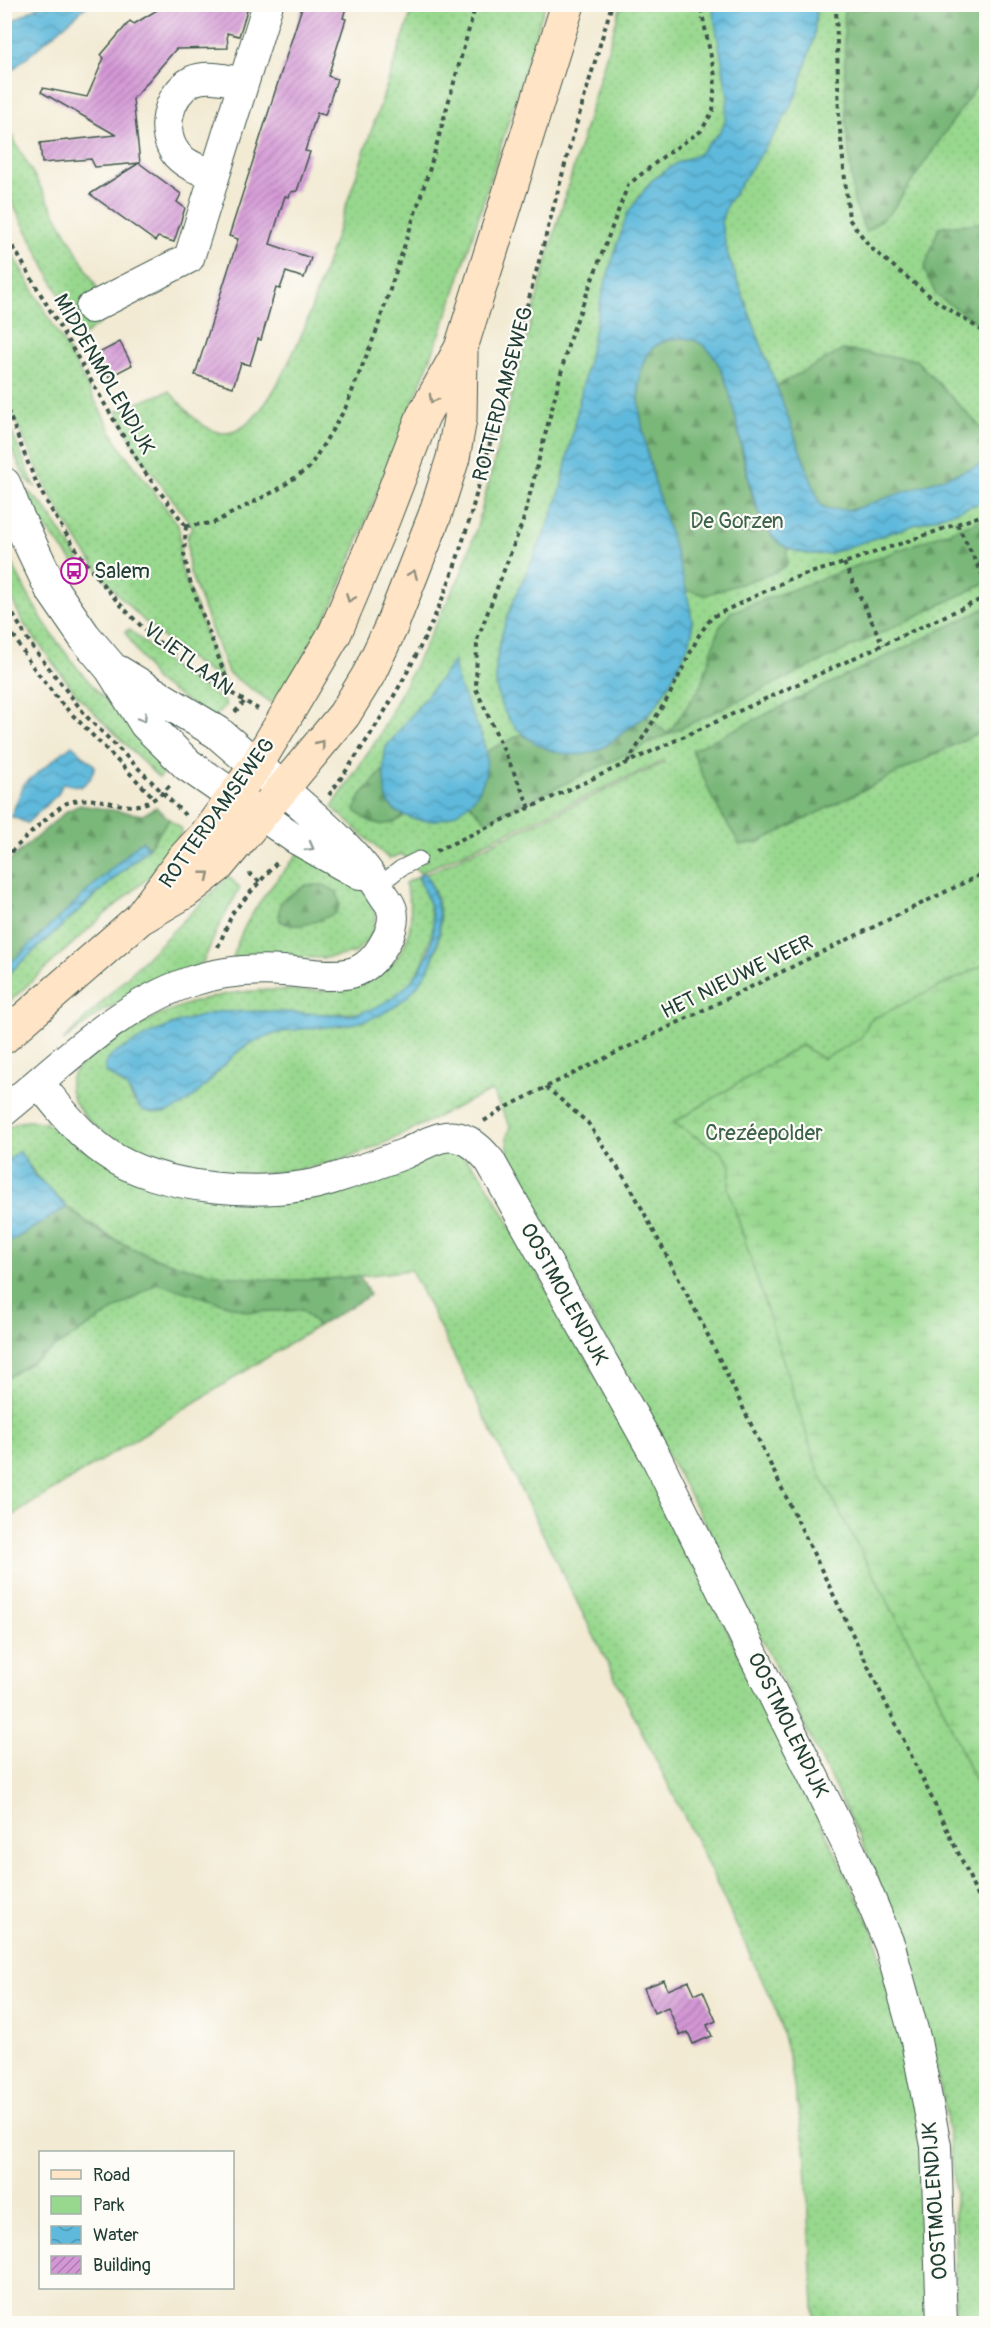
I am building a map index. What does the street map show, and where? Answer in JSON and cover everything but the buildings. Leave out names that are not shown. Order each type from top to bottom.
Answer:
[{"type":"main road","name":"ROTTERDAMSEWEG","points":[[140,919],[183,859],[206,834],[256,766],[335,633],[383,520],[423,416],[461,348],[568,4]]},
{"type":"main road","name":"ROTTERDAMSEWEG","points":[[4,1037],[140,919],[186,892],[218,866],[344,715],[369,674],[413,575],[435,515],[453,458],[460,419],[461,348]]},
{"type":"street","points":[[91,308],[189,258],[268,4]]},
{"type":"street","points":[[214,174],[193,168],[177,154],[168,135],[168,114],[177,95],[193,81],[220,78],[243,83]]},
{"type":"street","name":"VLIETLAAN","points":[[4,484],[51,588],[84,636],[111,668],[146,724],[188,765],[261,815]]},
{"type":"street","name":"VLIETLAAN","points":[[111,668],[217,732],[283,789]]},
{"type":"street","points":[[4,1112],[117,1019],[154,997],[213,975],[279,970],[329,974],[350,973],[367,966],[381,951],[392,924],[392,909],[361,863],[332,832],[283,789]]},
{"type":"street","points":[[261,815],[296,839],[378,886]]},
{"type":"street","name":"OOSTMOLENDIJK","points":[[39,1083],[75,1127],[106,1154],[147,1173],[195,1186],[282,1188],[326,1181],[373,1166],[440,1138],[455,1137],[468,1140],[480,1148],[490,1161],[656,1457],[851,1853],[890,1946],[916,2041],[936,2146],[942,2324]]},
{"type":"lane","points":[[378,886],[401,868],[419,859]]},
{"type":"path","points":[[231,692],[190,581],[184,554],[186,526],[213,523],[277,490],[309,468],[345,409],[376,332],[430,168],[476,4]]},
{"type":"path","name":"ROTTERDAMSEWEG","points":[[329,795],[351,765],[389,704],[448,586],[468,525],[570,146],[612,4]]},
{"type":"path","points":[[530,808],[476,689],[477,640],[523,521],[570,338],[628,186],[664,156],[701,131],[713,111],[715,76],[700,4]]},
{"type":"path","points":[[836,4],[839,120],[849,219],[871,248],[936,301],[987,333]]},
{"type":"path","name":"MIDDENMOLENDIJK","points":[[4,231],[143,471],[186,526]]},
{"type":"path","name":"VLIETLAAN","points":[[4,402],[43,494],[89,567],[127,612],[164,646],[185,663],[245,701]]},
{"type":"path","points":[[627,764],[669,696],[699,635],[712,618],[790,579],[987,514]]},
{"type":"path","points":[[957,525],[987,582]]},
{"type":"path","points":[[844,563],[883,645]]},
{"type":"path","points":[[419,859],[987,597]]},
{"type":"path","points":[[4,599],[31,645],[66,692],[87,717],[162,794],[141,806],[126,806],[87,799],[65,804],[4,858]]},
{"type":"path","points":[[4,620],[30,663],[60,702],[155,799]]},
{"type":"path","name":"HET NIEUWE VEER","points":[[501,1110],[987,872]]},
{"type":"path","points":[[213,975],[217,949],[233,912],[260,882]]},
{"type":"path","points":[[546,1087],[588,1124],[624,1177],[641,1207],[702,1323],[968,1871],[987,1919]]},
{"type":"green space","points":[[414,5],[545,5],[452,301],[436,344],[333,604],[275,705],[228,673],[189,570],[187,536],[193,527],[137,452],[117,411],[169,391],[200,423],[223,433],[237,430],[250,422],[262,408],[283,374],[305,327]]},
{"type":"green space","points":[[621,5],[986,5],[986,2323],[955,2323],[955,2195],[946,2113],[915,1976],[867,1853],[707,1527],[509,1165],[507,1137],[510,1126],[492,1091],[375,1147],[348,1157],[290,1171],[231,1173],[173,1164],[126,1145],[91,1122],[78,1107],[70,1090],[71,1077],[79,1066],[93,1055],[139,1026],[187,1004],[248,991],[311,991],[347,988],[364,984],[379,976],[393,963],[404,946],[411,914],[405,883],[418,877],[428,901],[433,923],[432,933],[418,972],[410,983],[388,1002],[362,1013],[316,1014],[106,1072],[127,1088],[134,1102],[182,1096],[201,1090],[233,1055],[265,1036],[291,1029],[353,1024],[373,1018],[390,1009],[406,997],[419,982],[430,966],[437,948],[440,928],[439,907],[436,894],[426,874],[664,763],[663,761],[420,873],[402,854],[389,859],[332,807],[378,738],[461,574],[477,527],[551,245]]},
{"type":"green space","points":[[844,5],[986,5],[986,38],[976,87],[891,212],[866,232],[854,202],[846,122]]},
{"type":"green space","points":[[4,122],[113,313],[83,336],[63,302],[5,188]]},
{"type":"green space","points":[[986,222],[986,310],[979,324],[936,295],[924,269],[939,227]]},
{"type":"green space","points":[[5,241],[120,447],[177,523],[181,568],[224,682],[190,659],[131,608],[84,550],[44,483],[11,412],[4,391]]},
{"type":"green space","name":"De Gorzen","points":[[677,338],[691,338],[711,349],[724,372],[754,503],[767,530],[787,548],[787,565],[773,573],[706,595],[685,590],[651,471],[639,405],[640,377],[646,356],[656,346]]},
{"type":"green space","points":[[843,350],[916,360],[986,433],[986,463],[870,505],[844,511],[825,508],[820,504],[776,386]]},
{"type":"green space","points":[[4,413],[35,486],[25,478],[14,454],[6,444]]},
{"type":"green space","points":[[26,490],[44,506],[80,561],[75,564],[36,516],[24,491]]},
{"type":"green space","points":[[986,518],[986,583],[486,821],[469,803],[482,779],[485,752],[522,734],[534,742],[602,748],[646,716],[668,734],[701,686],[719,628],[731,612]]},
{"type":"green space","points":[[4,543],[35,608],[74,664],[120,715],[171,765],[159,778],[77,695],[24,624],[5,586]]},
{"type":"green space","points":[[986,608],[986,729],[759,842],[740,845],[713,800],[692,750]]},
{"type":"green space","points":[[129,629],[169,664],[225,702],[225,706],[213,719],[155,680],[125,632]]},
{"type":"green space","points":[[384,769],[384,779],[399,812],[405,815],[392,823],[379,824],[366,819],[355,810],[362,794]]},
{"type":"green space","points":[[80,805],[143,815],[156,807],[169,819],[148,848],[147,845],[5,968],[4,865],[67,811]]},
{"type":"green space","points":[[169,819],[182,829],[170,854],[160,866],[5,1006],[5,977],[148,849]]},
{"type":"green space","points":[[301,850],[367,891],[376,915],[372,935],[355,953],[325,958],[266,956],[233,959],[243,929],[251,915]]},
{"type":"green space","points":[[228,876],[240,888],[204,960],[197,968],[104,1010],[63,1041]]},
{"type":"green space","points":[[306,885],[324,885],[337,892],[340,904],[336,913],[301,925],[280,921],[281,901]]},
{"type":"green space","name":"Crezéepolder","points":[[986,964],[986,1807],[936,1692],[819,1473],[728,1188],[731,1166],[720,1151],[673,1123],[801,1045],[823,1059],[860,1039],[870,1020]]},
{"type":"green space","points":[[18,1122],[45,1122],[79,1147],[180,1193],[450,1151],[460,1153],[481,1174],[646,1463],[874,1932],[923,2119],[931,2323],[815,2323],[805,2147],[790,2063],[777,2012],[698,1844],[411,1270],[319,1280],[249,1279],[172,1264],[136,1250],[102,1232],[71,1209],[43,1182],[19,1151],[5,1163],[5,1130]]},
{"type":"green space","points":[[67,1207],[100,1232],[130,1248],[161,1260],[193,1269],[259,1279],[326,1279],[359,1276],[370,1295],[318,1326],[302,1310],[250,1312],[157,1283],[5,1379],[5,1245]]},
{"type":"green space","points":[[161,1280],[250,1312],[302,1310],[318,1326],[5,1520],[5,1379]]},
{"type":"water","points":[[41,5],[88,5],[5,76],[5,25]]},
{"type":"water","points":[[712,5],[817,5],[814,38],[797,94],[778,129],[727,204],[721,222],[728,255],[820,504],[826,509],[852,510],[986,463],[986,501],[828,554],[805,553],[789,549],[766,526],[753,496],[727,384],[713,356],[694,340],[665,341],[645,358],[639,389],[643,429],[653,475],[690,605],[692,632],[671,681],[648,715],[599,750],[577,755],[561,753],[531,740],[507,716],[498,694],[496,670],[499,644],[517,594],[560,492],[603,290],[627,214],[651,181],[677,163],[698,154],[720,132],[725,122],[728,97]]},
{"type":"water","points":[[454,661],[461,690],[485,745],[487,760],[485,775],[474,798],[455,814],[431,820],[419,820],[398,812],[388,801],[384,778],[386,747]]},
{"type":"water","points":[[72,745],[95,766],[90,779],[81,787],[63,783],[58,794],[27,823],[11,816],[24,784]]},
{"type":"water","points":[[143,841],[148,848],[5,977],[5,968]]},
{"type":"water","points":[[425,873],[434,893],[439,913],[437,944],[429,968],[422,980],[413,991],[391,1009],[365,1021],[286,1031],[262,1038],[238,1051],[185,1104],[161,1113],[146,1112],[125,1086],[106,1072],[105,1064],[112,1055],[147,1035],[179,1022],[216,1012],[261,1011],[348,1015],[380,1005],[407,985],[418,972],[426,957],[433,924],[431,911],[418,876]]},
{"type":"water","points":[[19,1151],[34,1174],[67,1207],[5,1245],[5,1163]]},
{"type":"place","name":"Salem","points":[[74,571]]}]
